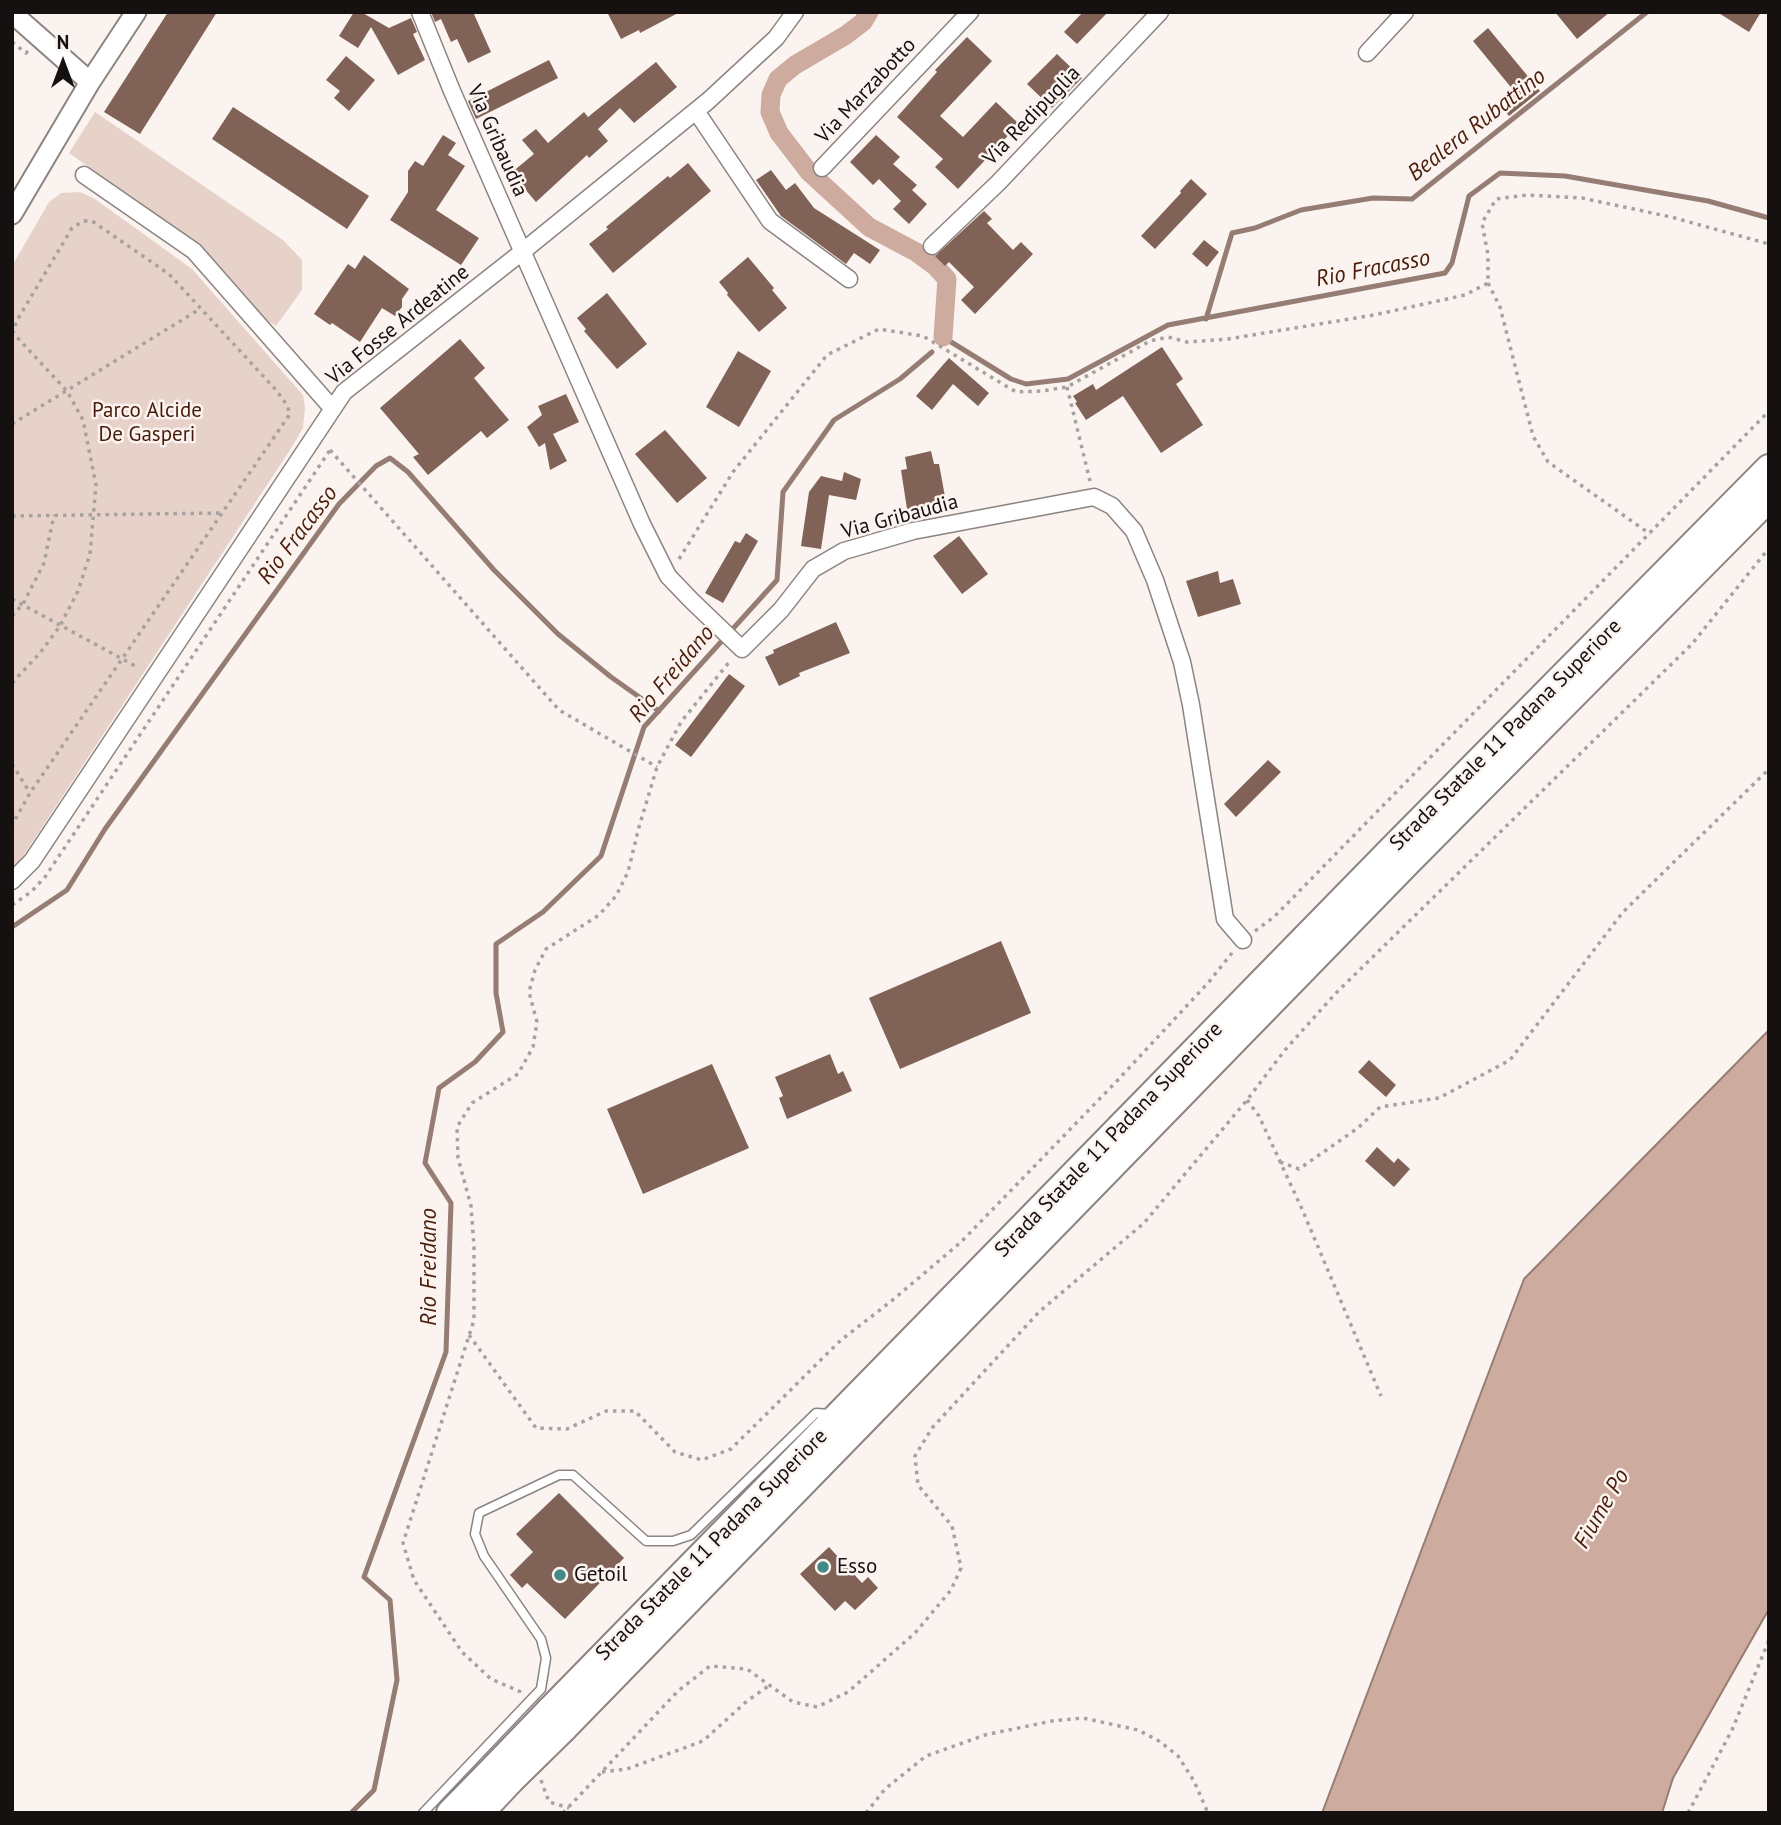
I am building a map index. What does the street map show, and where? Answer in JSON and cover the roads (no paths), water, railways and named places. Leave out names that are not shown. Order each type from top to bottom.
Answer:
[{"type":"highway","name":"Strada Statale 11 Padana Superiore","points":[[450,1813],[504,1773],[840,1415],[1384,857],[1769,468]]},
{"type":"highway","name":"Strada Statale 11 Padana Superiore","points":[[556,1719],[1769,498]]},
{"type":"highway","name":"Strada Statale 11 Padana Superiore","points":[[480,1813],[504,1773]]},
{"type":"street","points":[[12,214],[89,82],[136,12]]},
{"type":"street","name":"Via Gribaudia","points":[[420,12],[522,252],[642,524],[668,576],[738,646],[781,610],[813,569],[844,551],[913,531],[1094,497],[1112,506],[1135,531],[1155,580],[1182,662],[1225,919],[1243,940]]},
{"type":"street","name":"Via Fosse Ardeatine","points":[[12,881],[32,861],[344,392],[696,111],[776,38],[795,12]]},
{"type":"street","name":"Via Marzabotto","points":[[822,168],[970,12]]},
{"type":"street","name":"Via Redipuglia","points":[[932,246],[998,183],[1160,12]]},
{"type":"street","points":[[1367,53],[1405,12]]},
{"type":"street","points":[[12,13],[89,82]]},
{"type":"street","points":[[696,111],[770,221],[849,279]]},
{"type":"street","points":[[84,175],[194,251],[332,408]]},
{"type":"lane","points":[[423,1813],[541,1689],[546,1658],[541,1639],[484,1556],[475,1534],[479,1513],[559,1475],[573,1475],[646,1541],[673,1541],[691,1535],[816,1413],[840,1415]]},
{"type":"water","name":"Fiume Po","points":[[1769,1030],[1769,1609],[1673,1778],[1662,1813],[1322,1813],[1524,1279]]},
{"type":"waterway","points":[[869,12],[863,22],[846,35],[795,65],[778,79],[771,95],[770,112],[779,133],[809,172],[869,227],[916,252],[947,279],[943,337]]},
{"type":"waterway","name":"Bealera Rubattino","points":[[1206,319],[1232,233],[1255,228],[1301,210],[1373,198],[1412,199],[1647,12]]},
{"type":"waterway","name":"Rio Fracasso","points":[[943,337],[1011,379],[1026,384],[1068,379],[1168,325],[1445,273],[1452,263],[1469,196],[1500,173],[1565,176],[1708,201],[1769,218]]},
{"type":"waterway","name":"Rio Freidano","points":[[351,1813],[374,1790],[397,1680],[390,1600],[364,1577],[446,1352],[451,1203],[425,1163],[439,1088],[475,1062],[503,1032],[496,993],[496,944],[543,912],[601,856],[644,727],[777,580],[783,492],[834,420],[900,379],[932,352]]},
{"type":"waterway","name":"Rio Fracasso","points":[[12,927],[67,890],[105,829],[339,504],[376,466],[390,458],[408,472],[494,570],[558,634],[659,711]]},
{"type":"place","name":"Esso","points":[[823,1567]]},
{"type":"place","name":"Getoil","points":[[560,1575]]},
{"type":"park label","name":"Parco Alcide De Gasperi","points":[[147,423]]}]
